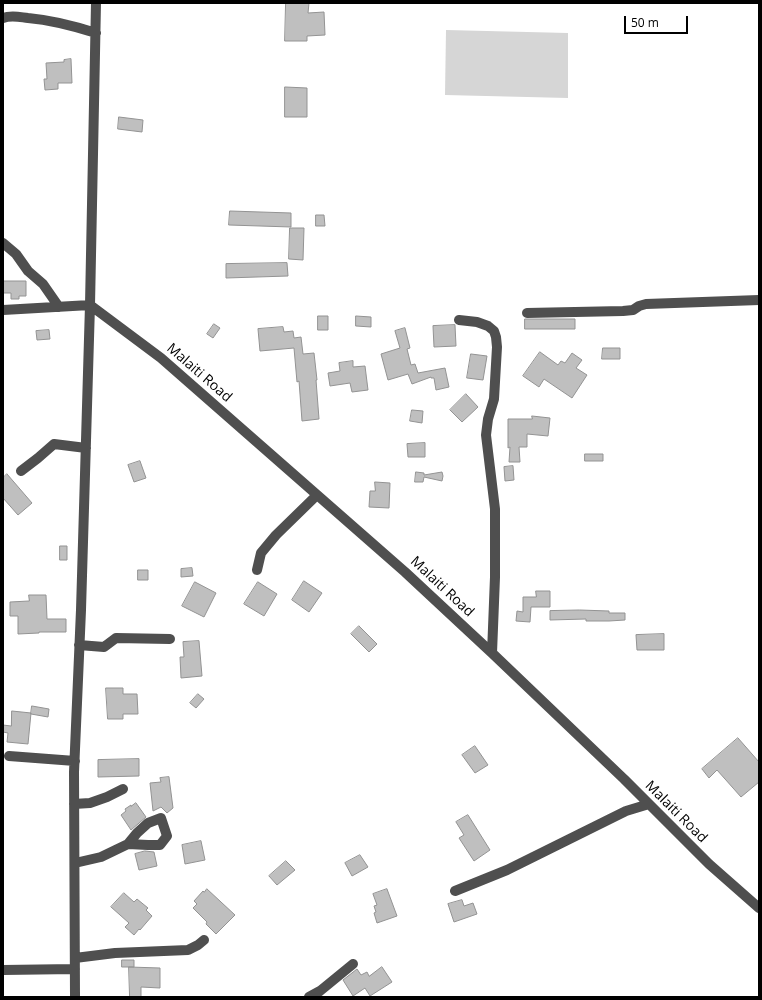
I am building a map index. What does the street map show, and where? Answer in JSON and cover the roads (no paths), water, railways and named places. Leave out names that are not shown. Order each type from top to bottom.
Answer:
[{"type":"street","points":[[75,997],[74,804],[90,305],[96,3]]},
{"type":"street","points":[[3,18],[10,16],[38,19],[96,32]]},
{"type":"street","points":[[3,243],[16,254],[28,271],[43,284],[59,307]]},
{"type":"street","points":[[527,313],[623,311],[634,310],[639,306],[646,304],[759,300]]},
{"type":"street","points":[[3,310],[90,305]]},
{"type":"street","name":"Malaiti Road","points":[[90,305],[161,358],[405,572],[492,653],[710,864],[759,908]]},
{"type":"street","points":[[459,320],[477,322],[488,326],[494,331],[497,347],[494,399],[488,419],[486,435],[495,509],[495,577],[492,653]]},
{"type":"street","points":[[21,471],[54,444],[86,448]]},
{"type":"street","points":[[257,570],[261,553],[276,535],[317,495]]},
{"type":"street","points":[[79,645],[104,647],[116,638],[170,639]]},
{"type":"street","points":[[9,756],[75,761]]},
{"type":"street","points":[[74,804],[90,802],[107,797],[123,789]]},
{"type":"street","points":[[455,891],[507,870],[626,811],[648,804]]},
{"type":"street","points":[[75,863],[101,857],[128,844]]},
{"type":"street","points":[[75,958],[115,953],[188,950],[204,940]]},
{"type":"street","points":[[309,997],[320,991],[353,964]]},
{"type":"street","points":[[3,970],[75,969]]}]
